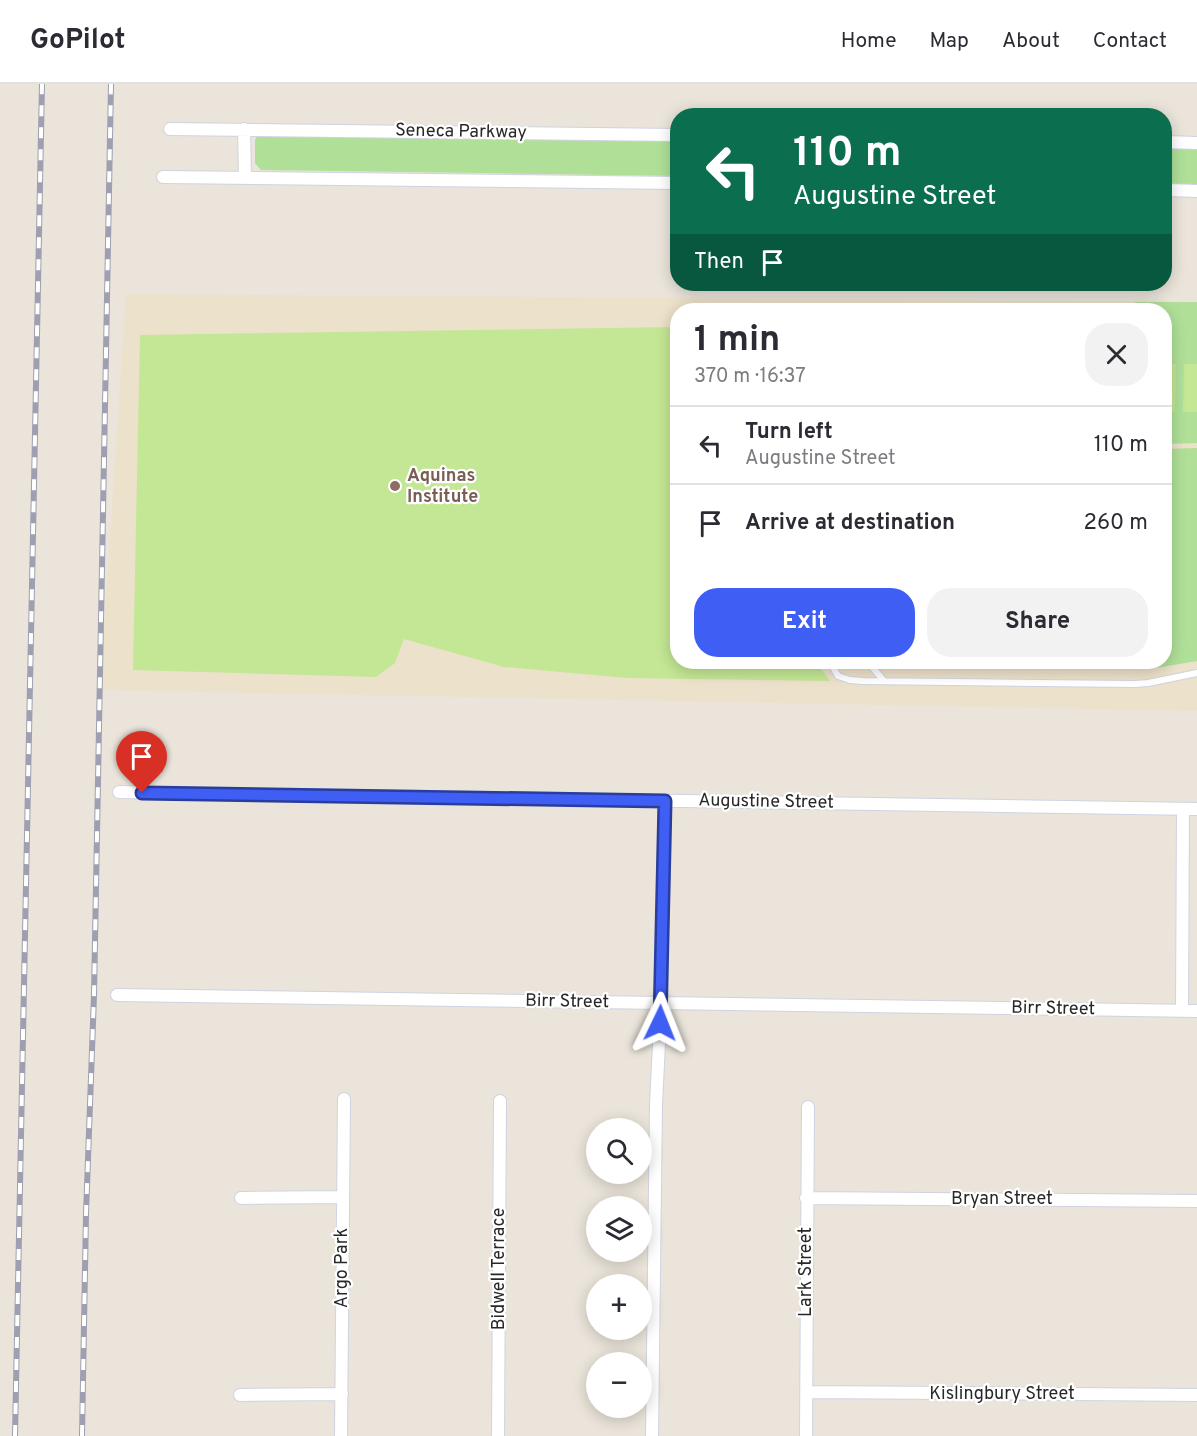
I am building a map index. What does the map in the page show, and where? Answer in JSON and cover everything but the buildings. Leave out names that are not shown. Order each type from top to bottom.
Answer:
[{"type":"street","name":"Seneca Parkway","points":[[170,129],[670,135]]},
{"type":"street","points":[[244,129],[244,177]]},
{"type":"street","points":[[1172,142],[1197,142]]},
{"type":"street","points":[[163,177],[670,183]]},
{"type":"street","points":[[1172,190],[1197,191]]},
{"type":"street","name":"Augustine Street","points":[[119,792],[1197,809]]},
{"type":"street","points":[[652,1436],[656,1104],[661,1003],[665,801]]},
{"type":"street","points":[[1182,1011],[1183,808]]},
{"type":"street","name":"Birr Street","points":[[117,995],[1197,1011]]},
{"type":"street","name":"Argo Park","points":[[341,1436],[344,1099]]},
{"type":"street","name":"Bidwell Terrace","points":[[498,1436],[500,1101]]},
{"type":"street","name":"Lark Street","points":[[806,1436],[808,1107]]},
{"type":"street","points":[[241,1198],[343,1197]]},
{"type":"street","name":"Bryan Street","points":[[806,1198],[1197,1201]]},
{"type":"street","name":"Kislingbury Street","points":[[807,1392],[1197,1395]]},
{"type":"street","points":[[240,1395],[342,1394]]},
{"type":"lane","points":[[834,669],[838,676],[850,680],[1135,684],[1197,673]]},
{"type":"lane","points":[[874,669],[884,681]]},
{"type":"shaded area","name":"Aquinas Institute","points":[[126,294],[1197,302],[1197,711],[100,690]]},
{"type":"green space","points":[[257,136],[670,140],[670,176],[261,170],[255,163]]},
{"type":"green space","points":[[1172,148],[1197,149],[1197,184],[1172,184]]},
{"type":"green space","points":[[1197,302],[1197,443],[1172,444],[1172,303],[1135,303]]},
{"type":"green space","name":"Aquinas Institute","points":[[670,327],[670,669],[821,669],[830,681],[628,678],[504,667],[404,639],[395,663],[376,677],[133,670],[140,335]]},
{"type":"green space","points":[[1172,364],[1176,364],[1175,412],[1172,412]]},
{"type":"green space","points":[[1184,364],[1197,364],[1197,412],[1183,412]]},
{"type":"green space","points":[[1197,448],[1197,661],[1172,665],[1172,449]]},
{"type":"railway","points":[[15,1436],[42,84]]},
{"type":"railway","points":[[82,1436],[86,1214],[94,995],[111,84]]},
{"type":"place","name":"Aquinas Institute","points":[[395,486]]},
{"type":"route","points":[[142,793],[665,801],[660,1023]]}]
